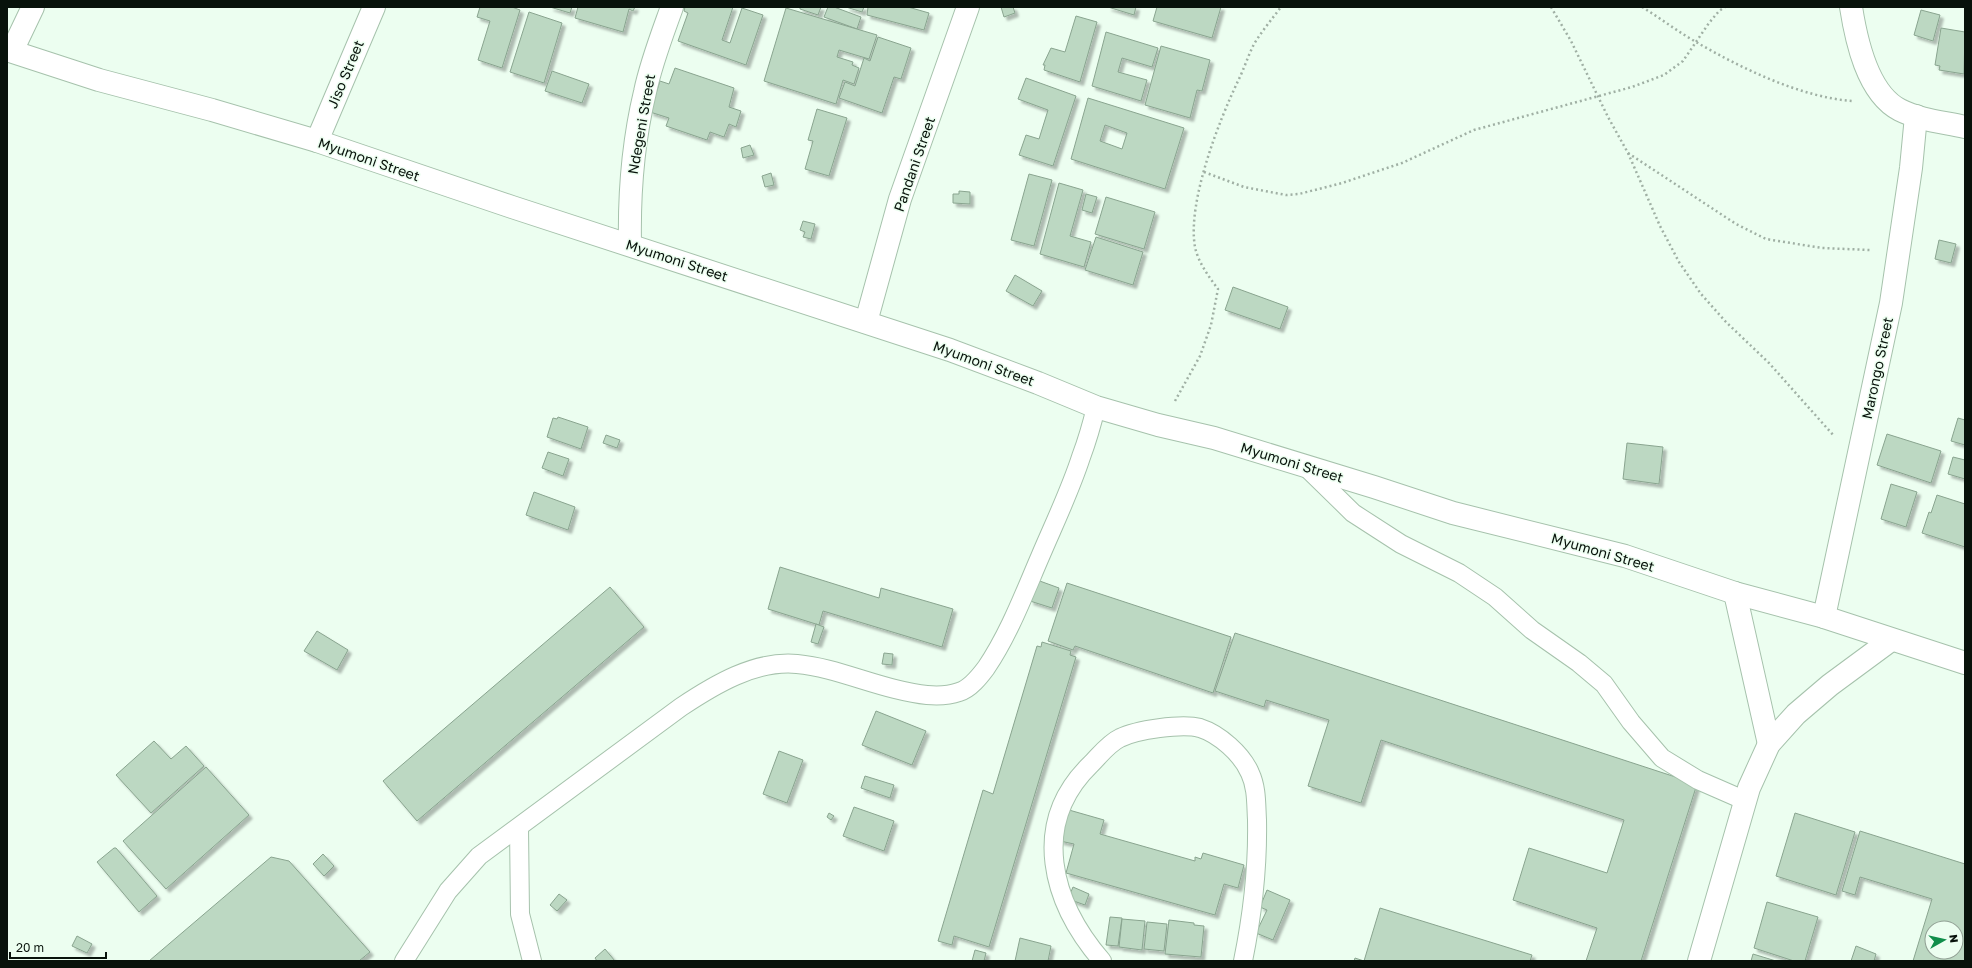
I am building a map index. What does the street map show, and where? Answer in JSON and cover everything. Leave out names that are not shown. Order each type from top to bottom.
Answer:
[{"type":"street","points":[[10,51],[33,7]]},
{"type":"street","name":"Jiso Street","points":[[317,141],[374,7]]},
{"type":"street","name":"Ndegeni Street","points":[[630,244],[630,186],[638,130],[645,92],[672,7]]},
{"type":"street","name":"Pandani Street","points":[[866,322],[900,200],[968,7]]},
{"type":"street","points":[[1851,7],[1861,52],[1870,73],[1888,102],[1899,109],[1916,116],[1965,127]]},
{"type":"street","name":"Myumoni Street","points":[[10,51],[99,80],[212,110],[317,141],[512,207],[630,244],[866,322],[1038,383],[1096,407],[1158,426],[1214,438],[1454,513],[1626,556],[1735,593],[1824,617],[1965,664]]},
{"type":"street","name":"Marongo Street","points":[[1824,617],[1891,303],[1911,168],[1916,116]]},
{"type":"street","points":[[1735,593],[1769,744]]},
{"type":"street","points":[[1699,961],[1749,788],[1769,744],[1796,714],[1830,685],[1891,640]]},
{"type":"lane","points":[[404,961],[448,891],[479,856],[519,828],[681,707],[733,676],[775,664],[788,664],[825,669],[876,685],[916,694],[947,694],[959,692],[968,688],[986,668],[1019,606],[1081,459],[1096,407]]},
{"type":"lane","points":[[1304,466],[1352,513],[1401,544],[1459,574],[1495,597],[1532,630],[1579,663],[1604,684],[1631,722],[1662,758],[1698,780],[1746,801]]},
{"type":"lane","points":[[1102,961],[1075,925],[1063,899],[1054,864],[1053,844],[1056,822],[1071,787],[1083,772],[1119,738],[1142,731],[1172,727],[1198,727],[1213,733],[1240,757],[1250,772],[1254,784],[1258,863],[1243,961]]},
{"type":"lane","points":[[519,828],[520,914],[532,961]]},
{"type":"path","points":[[1158,426],[1183,389],[1200,356],[1211,325],[1218,289],[1199,260],[1195,248],[1194,235],[1196,210],[1204,172],[1229,99],[1254,44],[1281,7]]},
{"type":"path","points":[[1551,7],[1571,41],[1597,95],[1628,153],[1660,226],[1679,262],[1701,294],[1726,322],[1794,390],[1856,464]]},
{"type":"path","points":[[1642,7],[1697,42],[1742,67],[1813,94],[1848,101],[1888,102]]},
{"type":"path","points":[[1204,172],[1244,187],[1286,195],[1299,194],[1402,162],[1474,130],[1597,95],[1632,87],[1664,75],[1683,61],[1719,10],[1725,7]]},
{"type":"path","points":[[1628,153],[1736,224],[1766,239],[1851,250],[1898,251]]},
{"type":"building","points":[[480,7],[512,7],[520,10],[502,68],[478,60],[490,21],[477,17]]},
{"type":"building","points":[[550,7],[572,7],[570,13]]},
{"type":"building","points":[[578,7],[635,7],[633,11],[629,9],[623,32],[575,18]]},
{"type":"building","points":[[685,7],[733,7],[722,40],[730,43],[742,8],[763,15],[746,65],[678,41],[688,13],[684,11]]},
{"type":"building","points":[[800,7],[821,7],[818,15],[800,9]]},
{"type":"building","points":[[828,7],[834,7],[861,17],[857,29],[824,17]]},
{"type":"building","points":[[846,7],[864,7],[862,12]]},
{"type":"building","points":[[868,7],[908,7],[929,13],[924,30],[867,15]]},
{"type":"building","points":[[1001,7],[1013,7],[1015,13],[1004,17]]},
{"type":"building","points":[[1108,7],[1136,7],[1134,15]]},
{"type":"building","points":[[1157,7],[1221,7],[1212,38],[1153,21]]},
{"type":"building","points":[[786,8],[877,35],[869,59],[839,50],[837,57],[853,62],[852,65],[859,68],[854,84],[843,80],[836,104],[764,81]]},
{"type":"building","points":[[1921,10],[1940,15],[1933,41],[1914,35]]},
{"type":"building","points":[[529,12],[562,23],[544,83],[510,72]]},
{"type":"building","points":[[1076,16],[1097,22],[1080,82],[1044,70],[1045,65],[1043,65],[1051,48],[1065,52]]},
{"type":"building","points":[[1941,28],[1965,32],[1964,74],[1939,70],[1940,66],[1935,65]]},
{"type":"building","points":[[1106,32],[1158,48],[1152,67],[1122,58],[1118,72],[1147,80],[1141,101],[1092,86]]},
{"type":"building","points":[[878,37],[911,48],[901,79],[894,77],[882,113],[839,98],[845,82],[855,86],[864,58],[870,61]]},
{"type":"building","points":[[1161,46],[1210,60],[1202,91],[1197,90],[1190,118],[1145,105]]},
{"type":"building","points":[[675,68],[734,88],[729,107],[741,111],[736,127],[729,124],[724,137],[710,132],[707,140],[666,126],[669,118],[650,112],[660,81],[669,84]]},
{"type":"building","points":[[552,71],[589,84],[582,103],[545,91]]},
{"type":"building","points":[[1026,78],[1076,96],[1053,166],[1019,155],[1026,135],[1039,139],[1048,110],[1018,99]]},
{"type":"building","points":[[1088,98],[1184,128],[1165,189],[1071,159]],"holes":[[[1105,125],[1127,133],[1122,149],[1100,141]]]},
{"type":"building","points":[[817,109],[847,118],[829,176],[805,169],[813,141],[808,140]]},
{"type":"building","points":[[750,145],[754,155],[743,158],[741,148]]},
{"type":"building","points":[[771,173],[774,185],[765,187],[762,176]]},
{"type":"building","points":[[1029,174],[1052,180],[1034,246],[1011,240]]},
{"type":"building","points":[[1059,183],[1083,190],[1070,236],[1091,242],[1084,267],[1040,254]]},
{"type":"building","points":[[959,191],[970,192],[970,204],[953,203],[953,194],[959,194]]},
{"type":"building","points":[[1086,194],[1097,197],[1092,213],[1082,210]]},
{"type":"building","points":[[1106,197],[1155,212],[1144,249],[1095,234]]},
{"type":"building","points":[[803,221],[815,224],[811,239],[803,237],[805,232],[800,230]]},
{"type":"building","points":[[1096,237],[1143,252],[1133,285],[1085,270]]},
{"type":"building","points":[[1939,240],[1956,244],[1951,263],[1935,259]]},
{"type":"building","points":[[1015,275],[1042,291],[1033,306],[1006,291]]},
{"type":"building","points":[[1233,287],[1288,307],[1280,329],[1225,310]]},
{"type":"building","points":[[558,417],[588,427],[581,449],[547,437],[553,418],[557,419]]},
{"type":"building","points":[[1958,418],[1965,420],[1965,445],[1951,441]]},
{"type":"building","points":[[1887,434],[1941,451],[1931,483],[1877,465]]},
{"type":"building","points":[[606,435],[620,440],[617,448],[603,443]]},
{"type":"building","points":[[1627,443],[1663,447],[1659,484],[1623,479]]},
{"type":"building","points":[[548,452],[569,459],[563,476],[542,468]]},
{"type":"building","points":[[1953,457],[1965,460],[1965,479],[1948,474]]},
{"type":"building","points":[[1891,484],[1917,492],[1906,527],[1881,519]]},
{"type":"building","points":[[534,492],[575,507],[568,530],[526,515]]},
{"type":"building","points":[[1937,495],[1965,504],[1965,547],[1922,533]]},
{"type":"building","points":[[780,567],[879,598],[881,588],[953,609],[942,647],[823,611],[819,625],[768,609]]},
{"type":"building","points":[[1037,580],[1059,588],[1052,608],[1030,601]]},
{"type":"building","points":[[1067,583],[1231,637],[1213,693],[1075,646],[1073,650],[1048,641]]},
{"type":"building","points":[[610,587],[644,627],[417,821],[383,781]]},
{"type":"building","points":[[816,624],[824,627],[818,644],[811,642]]},
{"type":"building","points":[[317,631],[348,650],[337,670],[304,651]]},
{"type":"building","points":[[1235,633],[1697,784],[1641,961],[1586,961],[1597,928],[1513,900],[1529,848],[1607,873],[1624,820],[1381,740],[1361,803],[1308,786],[1329,720],[1266,700],[1264,707],[1215,691]]},
{"type":"building","points":[[1042,642],[1071,651],[1070,655],[1076,657],[989,947],[954,936],[952,945],[938,941],[983,790],[993,794],[1037,646],[1041,647]]},
{"type":"building","points":[[884,653],[893,654],[892,665],[882,664]]},
{"type":"building","points":[[876,711],[926,731],[912,765],[862,745]]},
{"type":"building","points":[[154,741],[171,759],[186,746],[204,766],[151,813],[116,775]]},
{"type":"building","points":[[779,751],[803,760],[787,803],[763,794]]},
{"type":"building","points":[[206,767],[249,815],[166,889],[123,841]]},
{"type":"building","points":[[865,776],[894,785],[890,798],[861,788]]},
{"type":"building","points":[[854,807],[894,821],[884,851],[843,836]]},
{"type":"building","points":[[1069,810],[1104,820],[1100,834],[1195,861],[1195,857],[1201,859],[1203,853],[1244,865],[1238,888],[1224,884],[1215,915],[1066,873],[1074,844],[1060,841]]},
{"type":"building","points":[[829,813],[834,816],[831,820],[827,817]]},
{"type":"building","points":[[1795,813],[1855,832],[1836,895],[1776,876]]},
{"type":"building","points":[[1860,831],[1965,864],[1965,961],[1913,961],[1924,925],[1924,960],[1964,960],[1964,920],[1926,920],[1932,899],[1860,877],[1855,895],[1842,891]]},
{"type":"building","points":[[116,848],[157,896],[139,912],[97,862]]},
{"type":"building","points":[[323,854],[334,866],[324,876],[313,864]]},
{"type":"building","points":[[271,857],[289,861],[370,952],[359,961],[149,961]]},
{"type":"building","points":[[1073,887],[1089,894],[1085,905],[1068,899]]},
{"type":"building","points":[[1267,890],[1290,900],[1273,940],[1256,933],[1267,910],[1260,907]]},
{"type":"building","points":[[559,894],[567,900],[557,911],[550,905]]},
{"type":"building","points":[[1767,902],[1818,917],[1805,961],[1794,961],[1754,948]]},
{"type":"building","points":[[1380,908],[1532,955],[1530,961],[1364,961]]},
{"type":"building","points":[[1110,917],[1122,918],[1118,946],[1106,945]]},
{"type":"building","points":[[1122,919],[1145,921],[1142,950],[1119,947]]},
{"type":"building","points":[[1169,920],[1194,923],[1194,925],[1204,926],[1201,957],[1165,954]]},
{"type":"building","points":[[1147,922],[1167,924],[1164,951],[1144,949]]},
{"type":"building","points":[[77,936],[92,944],[87,953],[72,946]]},
{"type":"building","points":[[1020,938],[1051,946],[1048,961],[1015,961]]},
{"type":"building","points":[[1856,946],[1876,954],[1874,961],[1851,961]]},
{"type":"building","points":[[605,949],[615,961],[597,961],[595,958]]},
{"type":"building","points":[[975,950],[986,953],[984,961],[972,961]]},
{"type":"building","points":[[1753,954],[1776,961],[1751,961]]},
{"type":"building","points":[[1355,958],[1364,961],[1354,961]]}]
